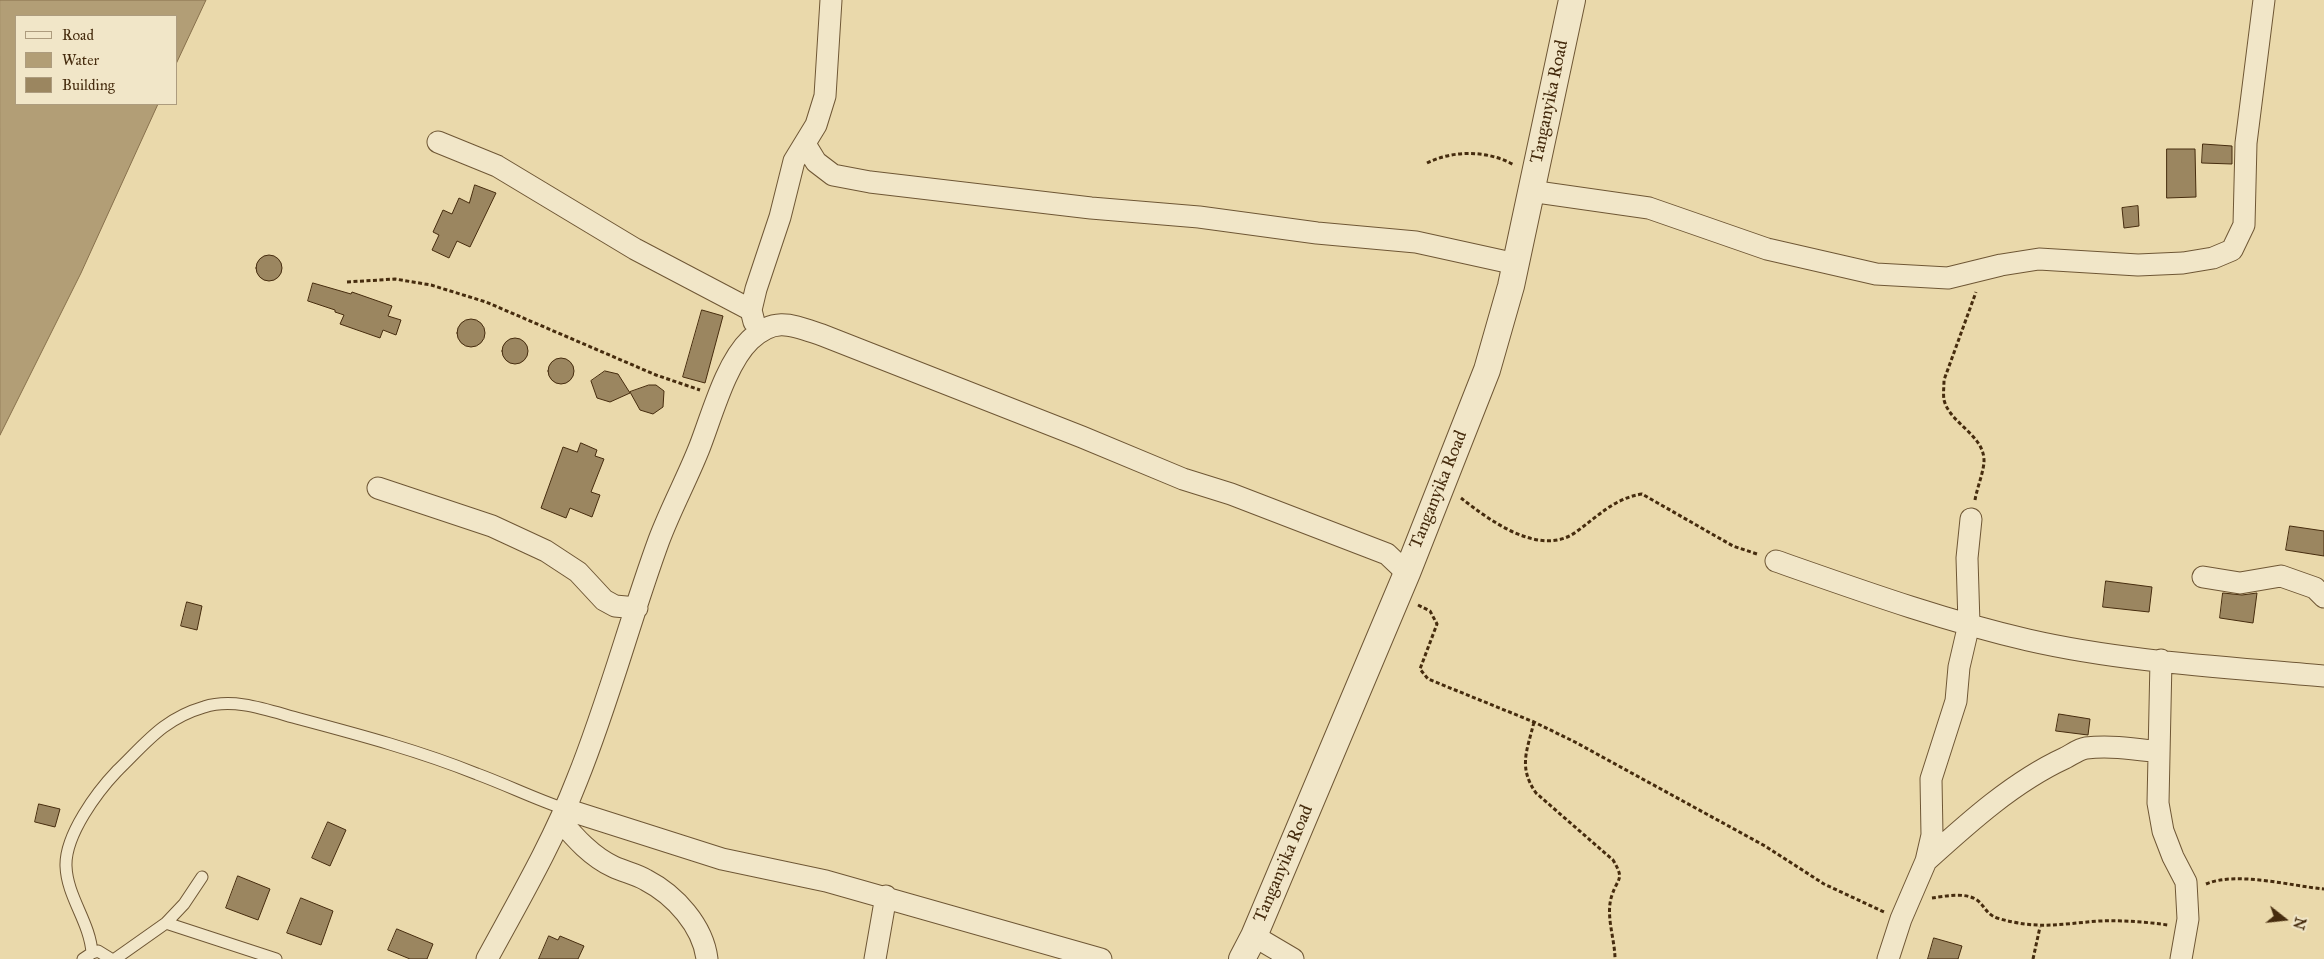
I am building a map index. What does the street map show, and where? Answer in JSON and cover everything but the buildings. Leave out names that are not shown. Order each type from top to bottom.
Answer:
[{"type":"street","points":[[757,334],[751,310],[794,161],[816,125],[825,96],[831,0]]},
{"type":"street","name":"Tanganyika Road","points":[[1242,959],[1254,936],[1406,573],[1487,370],[1516,264],[1572,0]]},
{"type":"street","points":[[1532,184],[1649,208],[1767,249],[1876,274],[1948,278],[1986,268],[2039,259],[2138,265],[2183,263],[2213,258],[2232,250],[2244,225],[2246,143],[2264,0]]},
{"type":"street","points":[[438,142],[497,166],[635,249],[751,310]]},
{"type":"street","points":[[805,144],[816,162],[833,175],[870,182],[1091,208],[1199,217],[1317,234],[1416,242],[1516,264]]},
{"type":"street","points":[[487,959],[562,814],[588,753],[660,539],[732,364],[748,341],[769,325],[788,324],[822,335],[1082,437],[1166,473],[1231,494],[1387,554],[1406,573]]},
{"type":"street","points":[[378,488],[492,526],[546,551],[578,572],[604,600],[615,606],[637,608]]},
{"type":"street","points":[[1888,959],[1905,910],[1926,861],[1932,835],[1931,779],[1956,701],[1959,667],[1969,624],[1967,558],[1971,520]]},
{"type":"street","points":[[1776,561],[1969,624],[2066,647],[2161,660],[2324,676]]},
{"type":"street","points":[[2203,577],[2240,583],[2281,576],[2315,588],[2324,597]]},
{"type":"street","points":[[2161,660],[2158,803],[2163,831],[2172,857],[2186,882],[2186,929],[2181,959]]},
{"type":"street","points":[[1926,861],[2016,787],[2049,765],[2084,749],[2115,747],[2159,752]]},
{"type":"street","points":[[562,814],[722,859],[826,880],[886,896],[1101,959]]},
{"type":"street","points":[[562,814],[576,839],[598,857],[614,868],[646,880],[670,895],[694,925],[701,939],[707,959]]},
{"type":"street","points":[[875,959],[886,896]]},
{"type":"street","points":[[1254,936],[1293,959]]},
{"type":"lane","points":[[87,956],[89,937],[73,897],[66,866],[75,831],[101,788],[155,731],[183,715],[205,706],[224,704],[253,706],[331,727],[469,771],[562,814]]},
{"type":"lane","points":[[115,959],[166,923],[184,904],[202,877]]},
{"type":"lane","points":[[166,923],[276,959]]},
{"type":"lane","points":[[87,956],[98,951],[111,959]]},
{"type":"path","points":[[1427,163],[1442,156],[1472,154],[1488,156],[1504,160],[1532,184]]},
{"type":"path","points":[[1971,520],[1984,463],[1983,454],[1981,446],[1944,402],[1944,386],[1969,308],[1986,268]]},
{"type":"path","points":[[348,282],[395,279],[431,285],[486,302],[656,375],[719,397]]},
{"type":"path","points":[[1443,484],[1478,512],[1511,531],[1532,538],[1548,540],[1574,534],[1626,496],[1642,494],[1733,546],[1776,561]]},
{"type":"path","points":[[1393,604],[1416,604],[1430,611],[1436,617],[1436,632],[1421,662],[1420,669],[1422,674],[1534,722],[1616,763],[1765,846],[1824,884],[1905,910],[1961,895],[1978,900],[1986,913],[1995,917],[2040,927],[2128,921],[2186,929]]},
{"type":"path","points":[[1534,722],[1524,764],[1527,780],[1536,793],[1613,860],[1621,872],[1620,881],[1612,896],[1610,910],[1615,959]]},
{"type":"path","points":[[2187,892],[2210,882],[2235,880],[2324,889]]},
{"type":"path","points":[[2032,959],[2040,927]]},
{"type":"water","points":[[0,0],[206,0],[178,60],[178,15],[15,15],[15,105],[158,105],[81,273],[0,435]]}]
